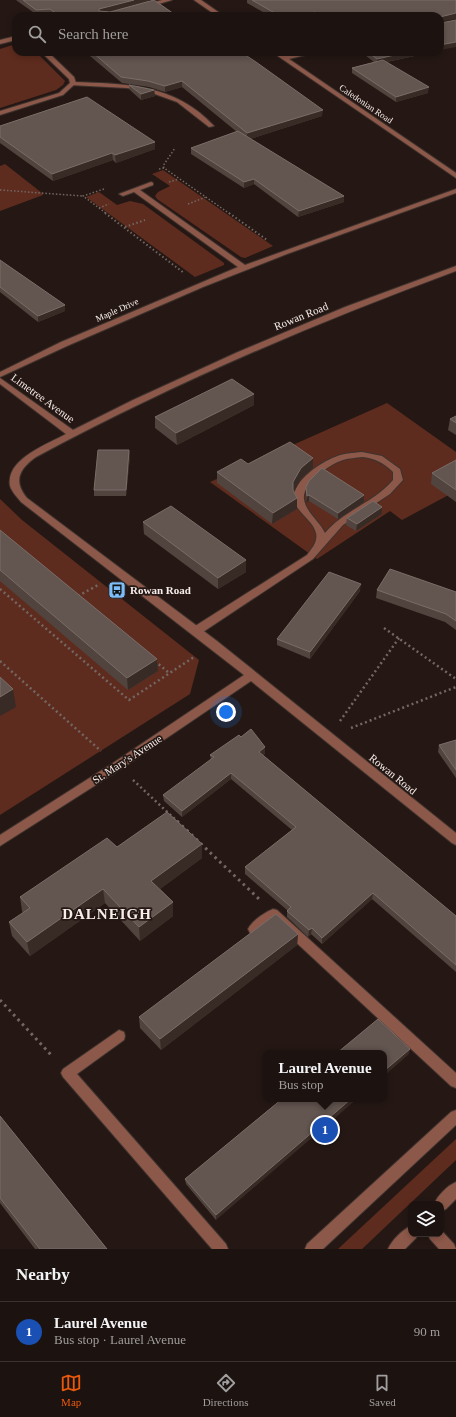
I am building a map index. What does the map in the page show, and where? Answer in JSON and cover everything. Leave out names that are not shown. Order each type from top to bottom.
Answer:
[{"type":"street","points":[[140,7],[169,0]]},
{"type":"street","points":[[197,0],[215,12]]},
{"type":"street","points":[[0,42],[12,39]]},
{"type":"street","points":[[48,56],[72,78],[72,84]]},
{"type":"street","name":"Caledonian Road","points":[[281,56],[456,176]]},
{"type":"street","points":[[284,58],[294,56]]},
{"type":"street","points":[[0,113],[61,94],[72,84],[136,87],[156,92],[180,102],[211,126]]},
{"type":"street","points":[[448,171],[456,168]]},
{"type":"street","points":[[123,194],[151,184]]},
{"type":"street","points":[[135,190],[244,268]]},
{"type":"street","name":"Maple Drive","points":[[0,375],[161,301],[284,252],[456,191]]},
{"type":"street","name":"Rowan Road","points":[[456,268],[324,319],[154,393],[72,434],[26,460],[18,469],[15,477],[15,488],[24,500],[213,644],[456,840]]},
{"type":"street","name":"Limetree Avenue","points":[[0,380],[72,434]]},
{"type":"street","points":[[196,631],[310,557],[318,550],[319,546],[321,541],[320,532],[315,522],[300,502],[298,492],[303,484],[333,461],[345,456],[360,454],[376,456],[388,463],[397,471],[398,480],[393,487],[385,494],[343,520],[319,546]]},
{"type":"street","name":"St. Mary's Avenue","points":[[0,841],[117,766],[252,675]]},
{"type":"street","points":[[254,929],[273,914],[456,1082]]},
{"type":"street","points":[[119,1036],[68,1074],[221,1249]]},
{"type":"street","points":[[312,1249],[456,1116]]},
{"type":"street","points":[[444,1201],[456,1189]]},
{"type":"street","points":[[395,1249],[408,1236]]},
{"type":"street","points":[[438,1237],[449,1249]]},
{"type":"path","points":[[164,168],[163,166],[175,148]]},
{"type":"path","points":[[166,183],[180,179]]},
{"type":"path","points":[[0,190],[83,196]]},
{"type":"path","points":[[98,208],[113,202]]},
{"type":"path","points":[[125,227],[151,217]]},
{"type":"path","points":[[82,602],[76,597],[120,573]]},
{"type":"path","points":[[0,589],[129,700],[213,644]]},
{"type":"path","points":[[37,620],[43,616]]},
{"type":"path","points":[[384,628],[456,679]]},
{"type":"path","points":[[328,737],[400,638]]},
{"type":"path","points":[[152,659],[169,673]]},
{"type":"path","points":[[0,661],[234,874],[273,914]]},
{"type":"path","points":[[328,737],[456,686]]},
{"type":"path","points":[[0,1000],[68,1074]]},
{"type":"shaded area","points":[[12,45],[12,56],[40,56],[65,81],[63,85],[56,90],[0,108],[0,49]]},
{"type":"shaded area","points":[[5,164],[43,195],[0,211],[0,166]]},
{"type":"shaded area","points":[[163,170],[273,246],[245,258],[241,257],[157,199],[155,196],[158,192],[170,186],[152,174]]},
{"type":"shaded area","points":[[99,192],[117,205],[130,201],[143,204],[224,263],[224,265],[195,277],[86,197]]},
{"type":"shaded area","points":[[387,403],[456,452],[456,491],[402,520],[390,511],[317,559],[210,482]]},
{"type":"shaded area","points":[[0,499],[22,520],[199,660],[190,694],[0,815]]},
{"type":"shaded area","points":[[456,1139],[456,1160],[413,1201],[408,1201],[408,1205],[362,1249],[338,1249]]},
{"type":"building","points":[[23,0],[134,0],[99,9],[99,11],[110,12],[54,12],[50,9],[36,10]]},
{"type":"building","points":[[154,0],[171,12],[110,12]]},
{"type":"building","points":[[252,0],[456,0],[456,13],[444,16],[444,12],[273,12]]},
{"type":"building","points":[[456,20],[456,42],[444,44],[444,22]]},
{"type":"building","points":[[97,56],[247,56],[323,110],[247,133],[182,81],[165,86],[148,81],[121,77]]},
{"type":"building","points":[[373,56],[390,56],[377,59]]},
{"type":"building","points":[[383,60],[429,87],[396,97],[352,68]]},
{"type":"building","points":[[129,85],[154,90],[141,94]]},
{"type":"building","points":[[87,97],[155,142],[115,155],[112,153],[52,174],[0,137],[0,126]]},
{"type":"building","points":[[238,131],[344,196],[299,211],[254,179],[244,182],[191,148]]},
{"type":"building","points":[[0,260],[65,305],[38,316],[0,287]]},
{"type":"building","points":[[232,379],[254,394],[176,433],[155,417]]},
{"type":"building","points":[[456,416],[456,423],[450,419]]},
{"type":"building","points":[[290,442],[313,458],[301,468],[293,482],[293,490],[297,498],[273,513],[217,472],[241,459],[248,464]]},
{"type":"building","points":[[98,450],[129,450],[126,490],[94,490]]},
{"type":"building","points":[[456,460],[456,490],[432,473]]},
{"type":"building","points":[[322,468],[364,495],[338,513],[309,495],[307,496],[306,487],[309,481]]},
{"type":"building","points":[[373,501],[382,507],[357,524],[347,518]]},
{"type":"building","points":[[171,506],[246,560],[218,578],[143,522]]},
{"type":"building","points":[[0,530],[157,659],[127,678],[0,570]]},
{"type":"building","points":[[390,569],[456,592],[456,621],[446,614],[377,590]]},
{"type":"building","points":[[329,572],[361,584],[310,652],[277,639]]},
{"type":"building","points":[[0,677],[13,689],[0,697]]},
{"type":"building","points":[[251,729],[265,747],[259,752],[456,916],[456,965],[373,893],[322,938],[312,928],[309,930],[287,911],[291,907],[245,867],[296,827],[231,773],[182,811],[163,795],[214,757],[210,755],[239,735],[241,737]]},
{"type":"building","points":[[456,740],[456,770],[439,745]]},
{"type":"building","points":[[167,812],[202,844],[151,881],[173,902],[139,927],[103,889],[27,942],[9,922],[30,908],[20,897],[107,838],[117,847]]},
{"type":"building","points":[[276,914],[298,934],[160,1039],[139,1017]]},
{"type":"building","points":[[378,1019],[410,1049],[387,1068],[387,1050],[341,1050]]},
{"type":"building","points":[[278,1102],[348,1102],[216,1215],[185,1179]]},
{"type":"building","points":[[0,1116],[107,1249],[40,1249],[0,1198]]},
{"type":"place","name":"Rowan Road","points":[[117,590]]},
{"type":"place","name":"Laurel Avenue","points":[[325,1130]]},
{"type":"district","name":"DALNEIGH","points":[[107,914]]}]
